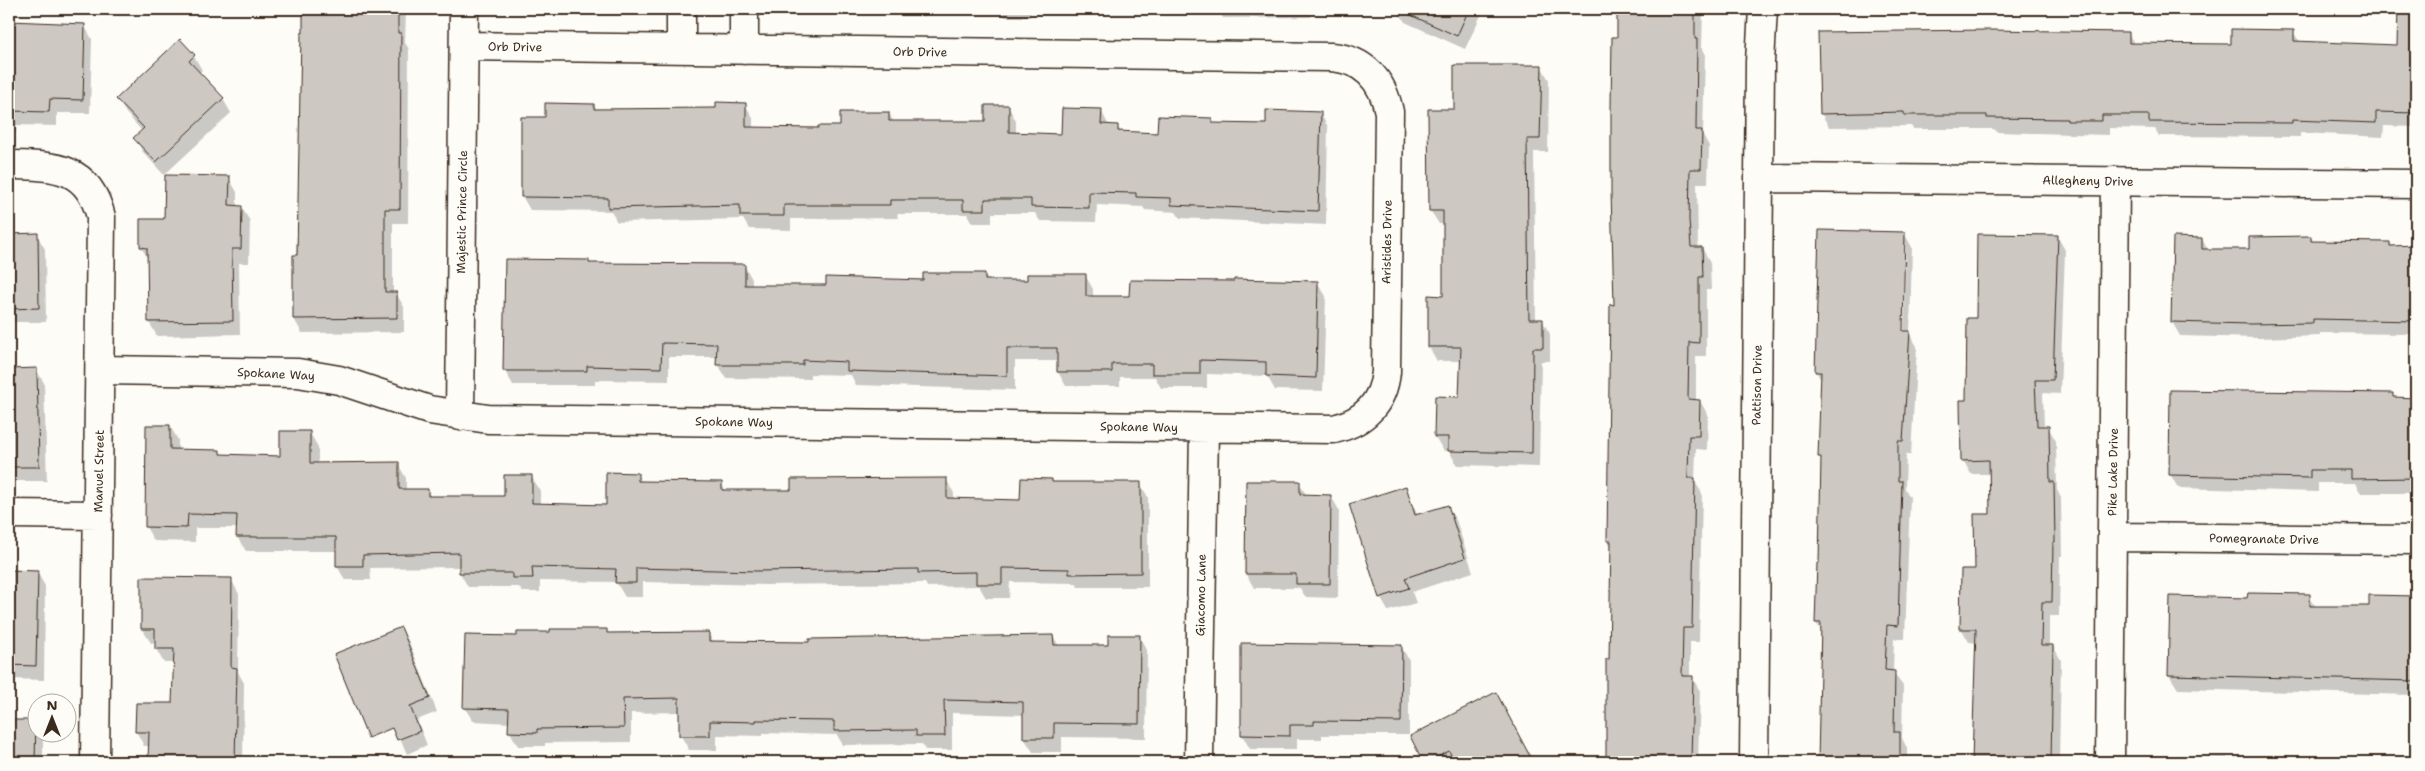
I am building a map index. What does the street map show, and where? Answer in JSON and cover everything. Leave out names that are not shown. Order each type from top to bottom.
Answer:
[{"type":"street","name":"Majestic Prince Circle","points":[[460,416],[464,9]]},
{"type":"street","points":[[680,9],[680,49]]},
{"type":"street","points":[[744,9],[744,50]]},
{"type":"street","name":"Pattison Drive","points":[[1754,762],[1759,178],[1763,9]]},
{"type":"street","name":"Orb Drive","points":[[464,46],[1331,57],[1352,61],[1372,74]]},
{"type":"street","name":"Aristides Drive","points":[[1370,411],[1382,393],[1386,372],[1389,112],[1384,92],[1372,74]]},
{"type":"street","name":"Manuel Street","points":[[9,165],[58,167],[68,171],[86,184],[98,202],[101,217],[95,762]]},
{"type":"street","name":"Allegheny Drive","points":[[1759,178],[2416,184]]},
{"type":"street","name":"Pike Lake Drive","points":[[2110,762],[2115,181]]},
{"type":"street","name":"Spokane Way","points":[[100,370],[298,373],[339,380],[414,406],[460,416],[488,419],[1334,429],[1352,424],[1370,411]]},
{"type":"street","name":"Giacomo Lane","points":[[1199,762],[1204,428]]},
{"type":"street","points":[[9,514],[98,515]]},
{"type":"street","name":"Pomegranate Drive","points":[[2112,537],[2416,540]]},
{"type":"building","points":[[303,9],[398,9],[398,33],[401,33],[400,209],[385,209],[385,292],[397,292],[397,318],[293,319],[293,255],[297,255]]},
{"type":"building","points":[[1397,9],[1469,9],[1457,36]]},
{"type":"building","points":[[1617,9],[1695,9],[1695,39],[1697,39],[1696,130],[1702,130],[1701,169],[1690,169],[1689,220],[1691,247],[1702,247],[1703,277],[1699,277],[1699,343],[1689,342],[1688,399],[1700,400],[1699,436],[1689,436],[1688,478],[1695,478],[1692,628],[1683,628],[1682,676],[1693,676],[1691,762],[1606,762],[1606,659],[1609,659],[1611,541],[1607,541],[1610,304],[1614,305],[1611,191],[1612,37],[1617,37]]},
{"type":"building","points":[[2398,9],[2416,9],[2416,113],[2376,112],[2376,123],[2292,120],[2292,123],[2149,122],[2149,115],[2102,115],[2102,121],[2067,121],[2067,119],[1987,118],[1987,115],[1904,115],[1904,112],[1820,114],[1818,32],[1988,30],[2129,32],[2129,43],[2231,44],[2231,29],[2294,30],[2294,41],[2397,45]]},
{"type":"building","points":[[9,21],[85,24],[83,100],[50,99],[49,112],[9,111]]},
{"type":"building","points":[[180,39],[195,55],[189,61],[224,98],[156,162],[133,138],[144,128],[116,99]]},
{"type":"building","points":[[1454,65],[1542,65],[1540,139],[1527,139],[1529,319],[1543,319],[1543,348],[1533,348],[1532,453],[1448,451],[1448,437],[1434,437],[1435,396],[1459,397],[1461,347],[1428,347],[1428,295],[1443,296],[1443,211],[1429,211],[1428,109],[1454,109]]},
{"type":"building","points":[[716,102],[746,103],[746,127],[818,128],[818,126],[840,126],[840,112],[889,112],[889,121],[985,121],[985,105],[1009,105],[1009,132],[1061,134],[1062,108],[1102,109],[1101,124],[1118,125],[1118,131],[1157,133],[1158,116],[1212,118],[1212,123],[1266,124],[1266,110],[1321,112],[1318,211],[1171,205],[1171,198],[1136,197],[1136,193],[1089,192],[1089,208],[1031,207],[1031,199],[985,199],[985,210],[963,210],[963,200],[890,200],[890,205],[784,205],[784,216],[740,216],[740,205],[608,208],[608,198],[521,197],[521,117],[545,117],[545,103],[594,104],[594,109],[716,108]]},
{"type":"building","points":[[165,175],[230,176],[229,205],[242,206],[241,249],[232,249],[233,321],[148,322],[147,248],[140,247],[140,219],[164,219]]},
{"type":"building","points":[[1819,230],[1905,232],[1903,331],[1910,331],[1903,441],[1898,441],[1898,481],[1902,481],[1898,626],[1887,625],[1885,670],[1895,671],[1894,732],[1900,732],[1900,762],[1818,762],[1821,623],[1815,623],[1817,563],[1819,563],[1821,457],[1818,457],[1821,372],[1815,372]]},
{"type":"building","points":[[38,233],[39,308],[9,309],[9,234]]},
{"type":"building","points":[[1977,234],[2058,235],[2053,380],[2035,380],[2037,426],[2049,426],[2050,482],[2054,482],[2055,542],[2053,542],[2052,602],[2042,602],[2041,645],[2053,645],[2051,762],[1972,762],[1976,629],[1960,629],[1961,569],[1975,569],[1974,514],[1990,514],[1989,460],[1961,461],[1960,400],[1966,400],[1967,318],[1976,318]]},
{"type":"building","points":[[2311,236],[2311,241],[2390,242],[2390,246],[2416,245],[2416,321],[2313,319],[2313,323],[2171,322],[2173,237],[2202,238],[2202,249],[2249,249],[2249,237]]},
{"type":"building","points":[[505,259],[589,260],[589,263],[745,264],[745,285],[826,285],[826,277],[923,280],[923,273],[985,273],[985,280],[1027,280],[1027,274],[1086,274],[1086,296],[1129,296],[1130,280],[1234,281],[1234,279],[1318,281],[1316,378],[1266,376],[1266,362],[1200,360],[1200,374],[1152,374],[1152,364],[1112,364],[1112,372],[1057,372],[1057,348],[1007,348],[1007,376],[847,371],[847,362],[803,360],[803,365],[716,365],[717,344],[662,343],[661,368],[587,366],[587,371],[503,371]]},
{"type":"building","points":[[37,368],[39,467],[9,467],[9,369]]},
{"type":"building","points":[[2170,390],[2393,393],[2393,397],[2416,398],[2416,478],[2351,479],[2351,470],[2310,470],[2310,478],[2169,475]]},
{"type":"building","points":[[146,425],[170,425],[170,449],[220,450],[220,454],[280,456],[280,431],[310,431],[310,463],[399,462],[399,489],[428,489],[428,496],[504,496],[504,475],[532,475],[532,503],[606,505],[606,472],[638,473],[638,481],[722,482],[722,490],[791,490],[791,479],[947,478],[947,498],[1020,500],[1021,478],[1052,479],[1052,482],[1141,482],[1141,573],[1069,574],[1069,569],[1002,568],[1002,584],[976,584],[976,572],[918,573],[918,569],[757,571],[636,568],[636,583],[615,583],[616,569],[532,567],[533,578],[512,578],[512,573],[459,573],[459,553],[363,555],[363,566],[336,566],[336,537],[236,537],[237,515],[188,514],[187,528],[145,527]]},
{"type":"building","points":[[1246,481],[1300,481],[1300,494],[1331,495],[1330,584],[1296,584],[1296,574],[1245,574]]},
{"type":"building","points":[[1406,486],[1415,515],[1448,505],[1465,558],[1405,578],[1409,588],[1379,598],[1349,504]]},
{"type":"building","points":[[9,570],[38,571],[36,666],[9,665]]},
{"type":"building","points":[[141,577],[232,578],[231,667],[237,668],[235,762],[148,762],[149,732],[135,732],[136,703],[172,703],[174,649],[155,649],[155,629],[141,629]]},
{"type":"building","points":[[2248,593],[2310,594],[2310,606],[2369,606],[2369,595],[2416,596],[2416,681],[2168,675],[2170,596],[2247,598]]},
{"type":"building","points":[[401,627],[430,698],[410,706],[420,731],[397,740],[392,728],[368,738],[334,654]]},
{"type":"building","points":[[550,629],[607,629],[607,633],[709,632],[709,641],[809,642],[809,639],[1053,635],[1054,645],[1108,645],[1108,635],[1140,635],[1139,724],[1054,723],[1054,738],[1023,738],[1023,702],[944,700],[945,736],[916,736],[916,730],[834,731],[834,721],[756,720],[756,722],[710,721],[710,736],[679,736],[679,698],[623,699],[624,728],[537,729],[537,733],[508,732],[509,709],[463,708],[465,635],[517,636],[517,632],[550,632]]},
{"type":"building","points":[[1241,643],[1402,645],[1401,722],[1314,721],[1314,725],[1290,725],[1290,736],[1241,735]]},
{"type":"building","points":[[1496,692],[1533,762],[1455,762],[1449,751],[1428,762],[1423,762],[1410,736]]},
{"type":"building","points":[[9,720],[28,720],[28,744],[35,744],[35,762],[9,762]]}]
